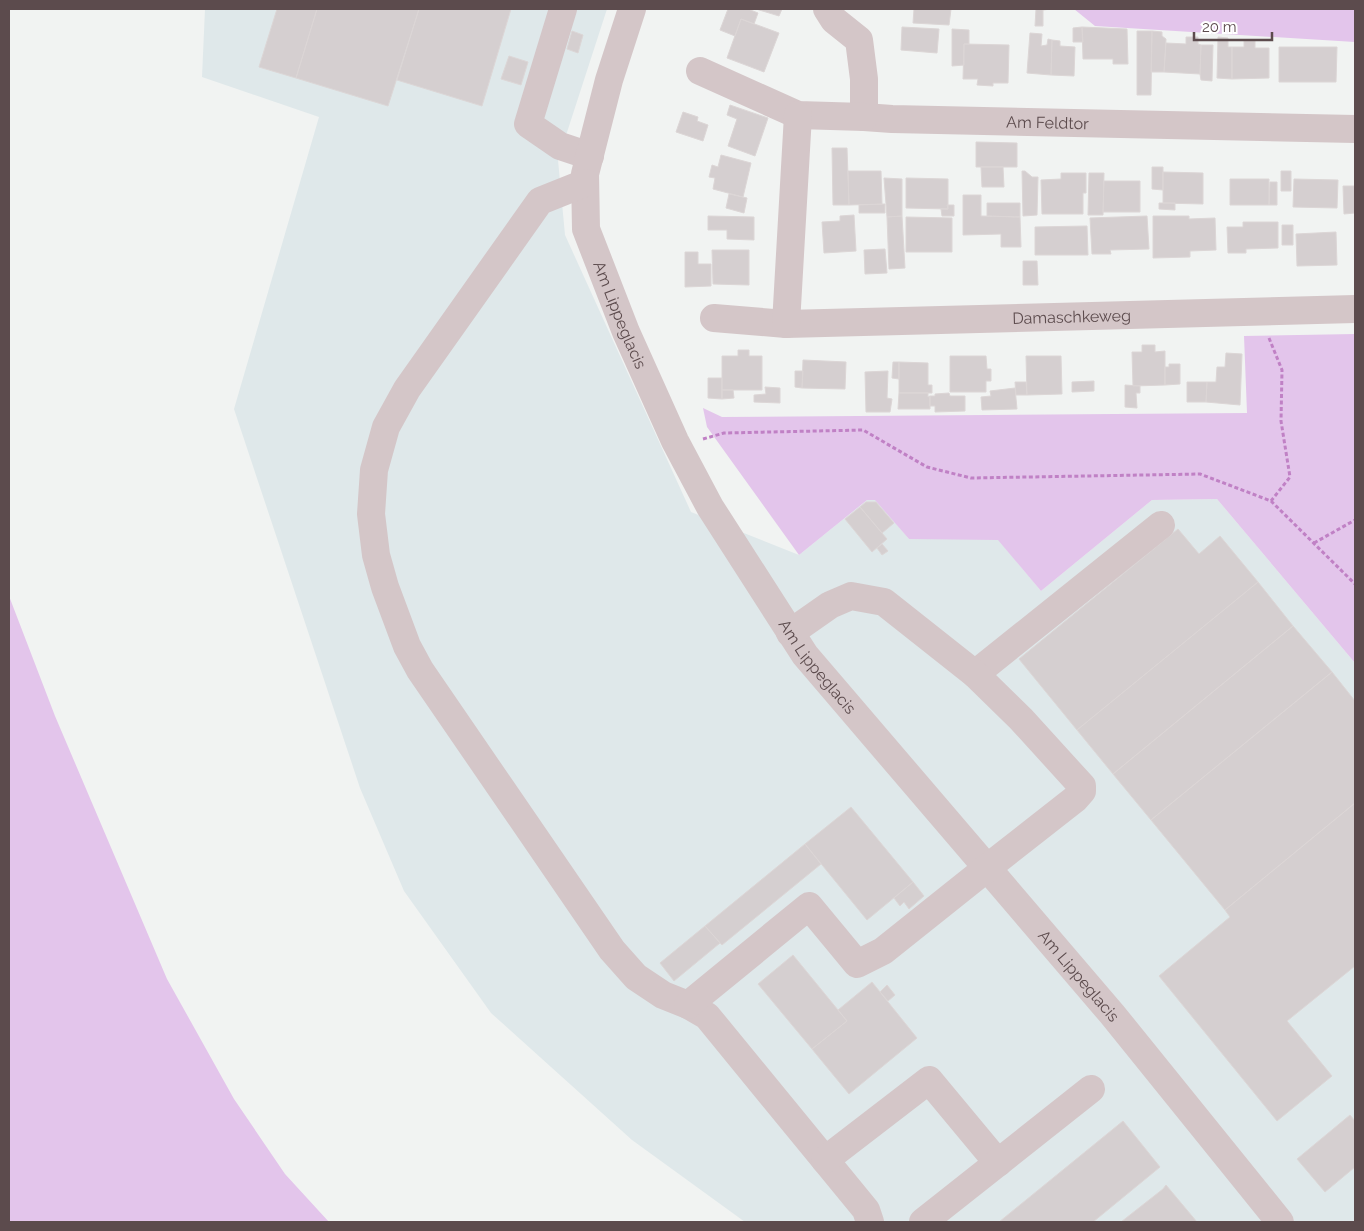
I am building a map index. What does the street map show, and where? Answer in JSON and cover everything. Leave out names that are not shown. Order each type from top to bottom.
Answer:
[{"type":"street","points":[[563,9],[528,124],[560,146],[590,156]]},
{"type":"street","name":"Am Lippeglacis","points":[[632,9],[609,80],[585,174],[586,229],[626,332],[675,441],[710,507],[805,655],[1112,1014],[1280,1222]]},
{"type":"street","points":[[700,71],[798,115],[864,117],[864,79],[859,40],[834,20],[827,9]]},
{"type":"street","points":[[786,324],[798,115]]},
{"type":"street","name":"Am Feldtor","points":[[864,117],[1355,130]]},
{"type":"street","points":[[585,183],[540,201],[406,389],[386,427],[374,470],[371,514],[376,555],[385,587],[407,646],[420,670],[612,950],[636,977],[663,995],[688,1005],[707,1016],[866,1210],[870,1222]]},
{"type":"street","name":"Damaschkeweg","points":[[714,318],[786,324],[1355,309]]},
{"type":"street","points":[[975,674],[1161,525]]},
{"type":"street","points":[[688,1005],[809,906],[857,964],[884,951],[1082,792],[1082,786],[1021,719],[975,674],[884,602],[851,596],[830,605],[790,633]]},
{"type":"street","points":[[825,1160],[929,1080],[998,1163]]},
{"type":"street","points":[[923,1222],[1091,1089]]},
{"type":"path","points":[[1258,312],[1282,370],[1281,421],[1290,477],[1271,500]]},
{"type":"path","points":[[675,441],[695,441],[724,433],[863,430],[927,467],[971,478],[1200,474],[1271,500],[1355,584]]},
{"type":"path","points":[[1314,543],[1355,520]]},
{"type":"shaded area","points":[[205,9],[607,9],[558,160],[565,235],[691,512],[799,555],[867,500],[876,500],[909,539],[998,539],[1041,591],[1152,500],[1217,499],[1355,663],[1355,1222],[745,1222],[632,1140],[491,1013],[404,891],[360,788],[234,409],[319,117],[202,77]]},
{"type":"shaded area","points":[[1074,9],[1355,9],[1355,42],[1095,26]]},
{"type":"shaded area","points":[[1355,334],[1355,663],[1217,499],[1152,500],[1041,591],[998,540],[909,539],[875,500],[867,500],[799,555],[707,427],[703,408],[722,417],[1247,413],[1244,336]]},
{"type":"shaded area","points":[[9,596],[55,716],[167,979],[234,1099],[285,1174],[329,1222],[9,1222]]},
{"type":"building","points":[[277,9],[317,9],[296,78],[259,67]]},
{"type":"building","points":[[317,9],[419,9],[388,106],[296,78]]},
{"type":"building","points":[[419,9],[511,9],[482,106],[397,80]]},
{"type":"building","points":[[728,9],[748,9],[758,13],[754,24],[741,19],[735,36],[720,30]]},
{"type":"building","points":[[756,9],[782,9],[779,16]]},
{"type":"building","points":[[914,9],[951,9],[949,25],[913,23]]},
{"type":"building","points":[[1036,9],[1051,9],[1043,10],[1043,26],[1035,26]]},
{"type":"building","points":[[741,19],[779,33],[764,72],[727,58]]},
{"type":"building","points":[[902,27],[939,29],[937,53],[901,50]]},
{"type":"building","points":[[1082,27],[1083,42],[1073,42],[1073,28]]},
{"type":"building","points":[[1082,27],[1127,29],[1128,64],[1113,64],[1113,59],[1083,59]]},
{"type":"building","points":[[952,29],[969,30],[969,44],[964,44],[964,65],[952,66]]},
{"type":"building","points":[[572,31],[583,35],[578,53],[567,49]]},
{"type":"building","points":[[1137,31],[1152,31],[1151,95],[1137,95]]},
{"type":"building","points":[[1152,31],[1162,32],[1162,36],[1166,39],[1164,72],[1151,72]]},
{"type":"building","points":[[1030,33],[1042,34],[1041,46],[1047,45],[1048,39],[1052,40],[1051,75],[1027,73]]},
{"type":"building","points":[[1186,37],[1198,37],[1198,44],[1201,45],[1200,74],[1164,72],[1166,43],[1186,44]]},
{"type":"building","points":[[1218,37],[1228,38],[1228,47],[1232,47],[1232,79],[1217,78]]},
{"type":"building","points":[[1052,40],[1060,41],[1060,46],[1075,47],[1074,76],[1051,75]]},
{"type":"building","points":[[1244,41],[1255,41],[1255,48],[1269,48],[1269,78],[1232,79],[1232,47],[1244,47]]},
{"type":"building","points":[[964,44],[1009,45],[1008,83],[993,83],[993,86],[977,85],[978,79],[963,79]]},
{"type":"building","points":[[1201,45],[1213,45],[1212,81],[1201,80]]},
{"type":"building","points":[[1279,47],[1337,47],[1336,82],[1279,82]]},
{"type":"building","points":[[509,56],[528,62],[521,85],[501,79]]},
{"type":"building","points":[[730,105],[768,118],[755,156],[728,146],[737,119],[727,115]]},
{"type":"building","points":[[683,112],[698,117],[697,121],[708,125],[703,141],[676,132]]},
{"type":"building","points":[[976,142],[1017,143],[1017,167],[976,167]]},
{"type":"building","points":[[832,148],[847,148],[849,205],[833,205]]},
{"type":"building","points":[[721,155],[751,163],[743,197],[713,189],[715,178],[709,177],[712,165],[718,167]]},
{"type":"building","points":[[981,167],[1003,167],[1004,187],[982,187]]},
{"type":"building","points":[[1152,167],[1163,167],[1163,190],[1152,189]]},
{"type":"building","points":[[848,171],[881,171],[882,204],[849,205]]},
{"type":"building","points":[[1022,171],[1025,171],[1032,177],[1038,177],[1037,215],[1023,216]]},
{"type":"building","points":[[1281,171],[1291,171],[1291,191],[1281,191]]},
{"type":"building","points":[[1163,172],[1203,173],[1203,204],[1163,203]]},
{"type":"building","points":[[1061,173],[1086,173],[1086,193],[1083,193],[1083,214],[1042,214],[1041,180],[1061,179]]},
{"type":"building","points":[[1089,173],[1104,173],[1103,215],[1088,215]]},
{"type":"building","points":[[884,178],[902,179],[902,216],[887,217]]},
{"type":"building","points":[[906,178],[948,179],[948,209],[906,208]]},
{"type":"building","points":[[1230,179],[1269,179],[1269,205],[1230,205]]},
{"type":"building","points":[[1294,179],[1338,180],[1337,208],[1293,207]]},
{"type":"building","points":[[1104,181],[1140,181],[1140,212],[1103,212]]},
{"type":"building","points":[[1270,182],[1277,182],[1277,205],[1269,205]]},
{"type":"building","points":[[1343,186],[1355,186],[1355,213],[1344,214]]},
{"type":"building","points":[[729,194],[747,198],[744,213],[726,208]]},
{"type":"building","points":[[963,195],[981,195],[981,216],[1020,217],[1021,247],[1001,247],[1001,234],[963,235]]},
{"type":"building","points":[[987,203],[1020,203],[1020,217],[987,216]]},
{"type":"building","points":[[1159,203],[1175,203],[1175,210],[1159,209]]},
{"type":"building","points":[[885,204],[885,213],[859,213],[859,205]]},
{"type":"building","points":[[947,205],[954,205],[954,216],[942,216],[941,209],[948,209]]},
{"type":"building","points":[[854,215],[856,251],[824,253],[822,222],[840,221],[840,216]]},
{"type":"building","points":[[708,216],[754,217],[754,240],[727,239],[727,230],[708,230]]},
{"type":"building","points":[[902,216],[905,268],[889,269],[887,217]]},
{"type":"building","points":[[1147,216],[1149,249],[1110,250],[1111,254],[1092,254],[1090,218]]},
{"type":"building","points":[[1153,216],[1189,216],[1189,219],[1215,218],[1216,250],[1190,251],[1190,257],[1153,258]]},
{"type":"building","points":[[906,217],[952,218],[952,252],[906,252]]},
{"type":"building","points":[[1243,222],[1278,222],[1278,248],[1246,249],[1246,253],[1228,253],[1227,227],[1243,227]]},
{"type":"building","points":[[1282,225],[1293,225],[1293,245],[1282,245]]},
{"type":"building","points":[[1087,226],[1088,255],[1035,255],[1035,227]]},
{"type":"building","points":[[1336,232],[1337,265],[1297,266],[1296,234]]},
{"type":"building","points":[[885,249],[887,273],[865,274],[864,250]]},
{"type":"building","points":[[712,250],[749,250],[749,285],[713,284]]},
{"type":"building","points":[[685,252],[698,252],[698,264],[711,264],[711,286],[685,287]]},
{"type":"building","points":[[1023,261],[1037,261],[1038,285],[1023,285]]},
{"type":"building","points":[[1142,345],[1155,345],[1155,352],[1165,351],[1165,385],[1133,386],[1132,352],[1142,352]]},
{"type":"building","points":[[738,350],[749,350],[749,356],[762,356],[762,390],[722,390],[722,356],[738,356]]},
{"type":"building","points":[[1226,353],[1242,354],[1240,405],[1206,402],[1207,382],[1216,382],[1217,367],[1225,367]]},
{"type":"building","points":[[950,356],[986,356],[987,369],[991,369],[991,381],[986,381],[986,392],[950,392]]},
{"type":"building","points":[[1026,356],[1061,356],[1062,394],[1027,395]]},
{"type":"building","points":[[803,360],[846,362],[845,389],[802,388]]},
{"type":"building","points":[[893,362],[899,362],[899,379],[892,378]]},
{"type":"building","points":[[899,362],[928,363],[928,385],[932,385],[932,393],[899,393]]},
{"type":"building","points":[[1169,364],[1180,364],[1180,384],[1165,385],[1165,367],[1169,367]]},
{"type":"building","points":[[795,371],[803,371],[802,388],[795,387]]},
{"type":"building","points":[[888,371],[887,398],[892,399],[890,412],[866,412],[865,372]]},
{"type":"building","points":[[708,378],[722,378],[722,399],[708,398]]},
{"type":"building","points":[[1094,381],[1094,391],[1072,392],[1072,382]]},
{"type":"building","points":[[1015,382],[1026,382],[1027,395],[1016,395]]},
{"type":"building","points":[[1187,382],[1207,382],[1206,402],[1187,402]]},
{"type":"building","points":[[1125,385],[1140,386],[1140,393],[1136,393],[1137,408],[1125,407]]},
{"type":"building","points":[[765,387],[780,388],[780,403],[754,402],[754,395],[766,394]]},
{"type":"building","points":[[1015,388],[1017,409],[982,410],[981,397],[991,396],[990,391]]},
{"type":"building","points":[[722,390],[733,390],[734,398],[722,399]]},
{"type":"building","points":[[899,393],[928,393],[928,397],[930,396],[930,409],[898,409]]},
{"type":"building","points":[[949,393],[950,396],[965,396],[965,411],[935,412],[935,406],[930,406],[930,396]]},
{"type":"building","points":[[866,502],[876,502],[894,523],[882,533],[860,507]]},
{"type":"building","points":[[860,507],[887,539],[872,552],[845,519]]},
{"type":"building","points":[[1178,529],[1199,554],[1220,536],[1258,582],[1077,730],[1019,659]]},
{"type":"building","points":[[882,544],[888,551],[882,555],[877,548]]},
{"type":"building","points":[[1258,582],[1293,626],[1113,774],[1077,730]]},
{"type":"building","points":[[1293,626],[1332,672],[1151,820],[1113,774]]},
{"type":"building","points":[[1332,672],[1355,701],[1355,803],[1225,910],[1151,820]]},
{"type":"building","points":[[1355,803],[1355,966],[1287,1021],[1332,1076],[1277,1121],[1159,976],[1230,917],[1225,910]]},
{"type":"building","points":[[851,807],[913,882],[867,920],[805,844]]},
{"type":"building","points":[[805,844],[821,864],[722,945],[705,926]]},
{"type":"building","points":[[913,882],[924,896],[909,909],[904,902],[900,906],[894,898]]},
{"type":"building","points":[[705,926],[720,943],[674,981],[660,963]]},
{"type":"building","points":[[793,955],[847,1021],[812,1049],[758,984]]},
{"type":"building","points":[[872,982],[917,1038],[849,1094],[812,1049],[847,1021],[838,1010]]},
{"type":"building","points":[[887,985],[895,995],[888,1001],[880,992]]},
{"type":"building","points":[[1350,1115],[1355,1121],[1355,1167],[1325,1192],[1297,1159]]},
{"type":"building","points":[[1123,1121],[1160,1167],[1093,1222],[999,1222]]},
{"type":"building","points":[[1166,1185],[1197,1222],[1121,1222],[1163,1189]]}]
